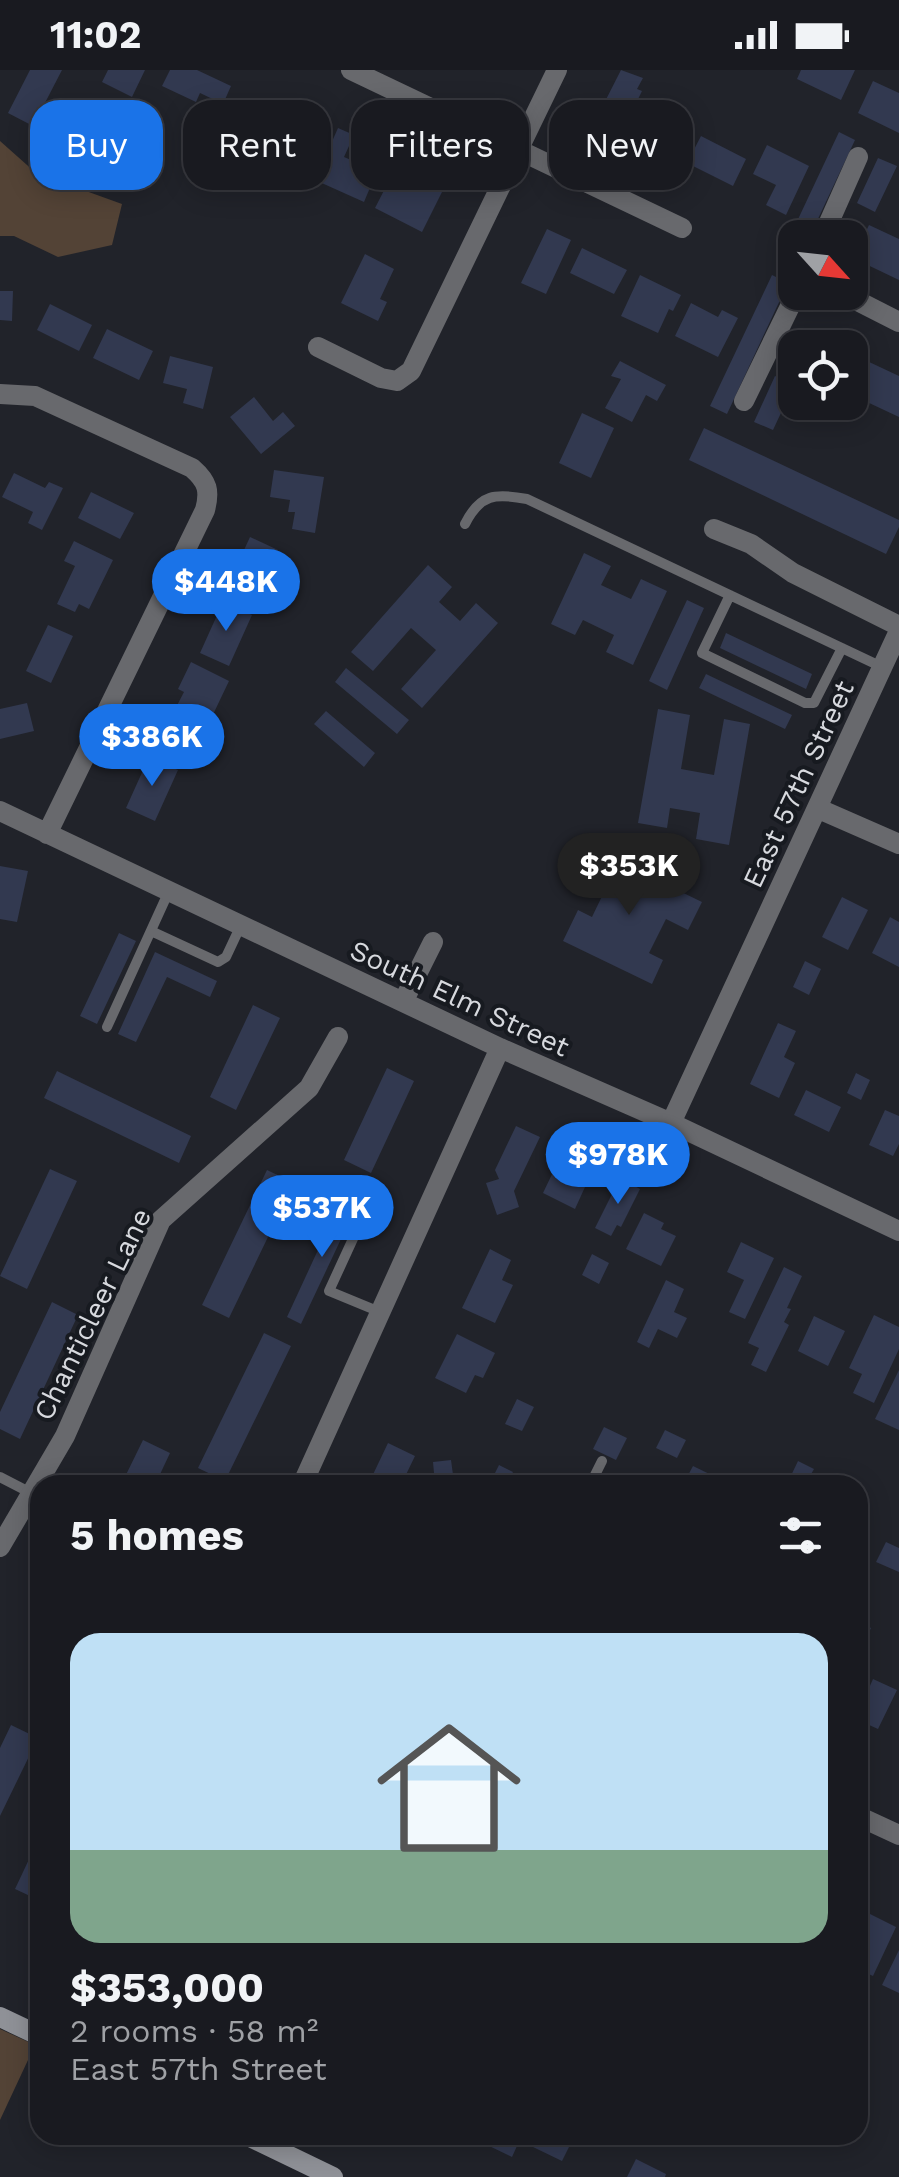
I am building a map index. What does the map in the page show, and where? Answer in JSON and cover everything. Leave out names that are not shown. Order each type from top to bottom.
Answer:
[{"type":"main road","points":[[0,2017],[30,2030]]},
{"type":"main road","points":[[267,2145],[333,2177]]},
{"type":"street","points":[[352,70],[415,100]]},
{"type":"street","points":[[529,129],[557,70]]},
{"type":"street","points":[[529,155],[682,228]]},
{"type":"street","points":[[830,220],[858,157]]},
{"type":"street","points":[[318,347],[382,378],[398,381],[411,371],[499,190]]},
{"type":"street","points":[[868,306],[899,322]]},
{"type":"street","points":[[744,401],[789,310]]},
{"type":"street","points":[[0,394],[35,396],[192,468],[203,478],[210,494],[48,834]]},
{"type":"street","points":[[714,529],[751,544],[793,573],[899,628]]},
{"type":"street","name":"East 57th Street","points":[[671,1123],[820,809],[899,628]]},
{"type":"street","points":[[820,809],[899,844]]},
{"type":"street","name":"South Elm Street","points":[[0,811],[500,1048],[671,1123],[899,1231]]},
{"type":"street","points":[[404,1002],[433,942]]},
{"type":"street","name":"Chanticleer Lane","points":[[42,1475],[65,1436],[162,1220],[309,1088],[338,1036]]},
{"type":"street","points":[[307,1475],[500,1048]]},
{"type":"street","name":"Chanticleer Lane","points":[[0,1547],[30,1496]]},
{"type":"street","points":[[868,1821],[899,1836]]},
{"type":"lane","points":[[465,524],[473,508],[486,498],[506,495],[527,499],[882,668]]},
{"type":"lane","points":[[730,594],[702,653],[805,703],[814,703],[842,648]]},
{"type":"lane","points":[[107,1027],[169,891]]},
{"type":"lane","points":[[150,931],[218,962],[226,957],[240,926]]},
{"type":"lane","points":[[363,1216],[329,1291],[381,1312]]},
{"type":"lane","points":[[595,1475],[602,1461]]},
{"type":"lane","points":[[0,1476],[30,1492]]},
{"type":"shaded area","points":[[0,141],[30,168],[30,190],[83,190],[122,204],[112,245],[58,257],[14,236],[0,236]]},
{"type":"shaded area","points":[[0,2029],[30,2043],[30,2056],[0,2120]]},
{"type":"building","points":[[30,70],[62,70],[46,100],[30,100],[30,124],[8,113]]},
{"type":"building","points":[[108,70],[145,70],[132,97],[102,82]]},
{"type":"building","points":[[170,70],[197,70],[231,86],[225,100],[200,93],[197,100],[192,100],[162,86]]},
{"type":"building","points":[[621,70],[643,78],[637,89],[642,91],[638,100],[606,100]]},
{"type":"building","points":[[801,70],[855,70],[841,100],[797,79]]},
{"type":"building","points":[[873,81],[899,93],[899,133],[858,113]]},
{"type":"building","points":[[338,128],[351,134],[344,157],[351,160],[351,190],[369,190],[364,202],[331,187],[331,144]]},
{"type":"building","points":[[839,132],[855,140],[817,220],[798,220]]},
{"type":"building","points":[[701,136],[746,159],[733,186],[693,166],[693,151]]},
{"type":"building","points":[[767,145],[809,166],[786,215],[766,205],[776,185],[753,174]]},
{"type":"building","points":[[878,158],[897,166],[875,212],[857,203]]},
{"type":"building","points":[[384,190],[442,192],[422,232],[375,208]]},
{"type":"building","points":[[868,227],[899,239],[899,280],[868,265]]},
{"type":"building","points":[[547,229],[571,240],[546,294],[521,283]]},
{"type":"building","points":[[582,248],[627,270],[614,294],[570,273]]},
{"type":"building","points":[[365,254],[394,269],[380,299],[387,302],[378,321],[341,303]]},
{"type":"building","points":[[640,275],[681,295],[673,311],[669,309],[658,333],[621,316]]},
{"type":"building","points":[[772,275],[778,278],[778,304],[727,414],[710,406]]},
{"type":"building","points":[[0,291],[13,291],[12,321],[0,320]]},
{"type":"building","points":[[691,303],[718,317],[722,310],[738,318],[718,357],[675,336]]},
{"type":"building","points":[[50,304],[92,325],[79,351],[37,330]]},
{"type":"building","points":[[107,329],[153,351],[139,380],[93,358]]},
{"type":"building","points":[[170,356],[213,367],[203,409],[183,403],[187,389],[163,383]]},
{"type":"building","points":[[620,361],[666,385],[657,401],[646,395],[632,422],[605,408],[621,379],[611,376]]},
{"type":"building","points":[[868,361],[899,376],[899,417],[868,402]]},
{"type":"building","points":[[775,376],[778,377],[778,419],[773,430],[754,422]]},
{"type":"building","points":[[254,397],[273,421],[283,412],[295,426],[261,454],[230,417]]},
{"type":"building","points":[[582,413],[614,428],[591,478],[559,463]]},
{"type":"building","points":[[704,428],[899,520],[886,554],[689,460]]},
{"type":"building","points":[[274,470],[324,477],[315,533],[292,529],[295,512],[288,512],[290,500],[270,497]]},
{"type":"building","points":[[14,473],[45,488],[49,482],[63,488],[42,530],[28,523],[33,512],[2,497]]},
{"type":"building","points":[[91,492],[134,513],[120,539],[78,518]]},
{"type":"building","points":[[250,537],[278,550],[255,600],[227,587]]},
{"type":"building","points":[[74,541],[113,560],[89,609],[79,604],[75,612],[57,604],[75,566],[64,561]]},
{"type":"building","points":[[584,553],[611,566],[601,585],[631,599],[641,579],[667,591],[633,665],[606,652],[614,635],[583,620],[575,635],[551,624]]},
{"type":"building","points":[[428,565],[452,587],[439,602],[460,621],[476,603],[498,623],[422,708],[401,689],[436,650],[411,628],[373,671],[351,652]]},
{"type":"building","points":[[687,600],[704,608],[667,690],[649,681]]},
{"type":"building","points":[[223,602],[252,615],[229,666],[200,653]]},
{"type":"building","points":[[48,625],[73,636],[51,683],[26,671]]},
{"type":"building","points":[[726,633],[812,674],[806,689],[720,648]]},
{"type":"building","points":[[191,662],[229,681],[208,725],[203,722],[199,731],[171,717],[184,692],[178,689]]},
{"type":"building","points":[[346,668],[409,720],[397,734],[335,682]]},
{"type":"building","points":[[706,674],[792,715],[785,729],[699,688]]},
{"type":"building","points":[[27,703],[34,731],[0,739],[0,709]]},
{"type":"building","points":[[658,709],[690,715],[681,769],[714,775],[724,719],[750,724],[729,845],[696,839],[700,813],[670,808],[667,828],[638,823]]},
{"type":"building","points":[[326,711],[375,753],[364,767],[314,724]]},
{"type":"building","points":[[149,757],[178,770],[155,821],[126,808]]},
{"type":"building","points":[[599,852],[702,902],[688,930],[666,919],[649,953],[663,960],[652,984],[563,941],[578,910],[592,917],[605,890],[585,880]]},
{"type":"building","points":[[0,866],[28,871],[17,922],[0,919]]},
{"type":"building","points":[[842,897],[868,910],[848,950],[822,937]]},
{"type":"building","points":[[890,917],[899,922],[899,967],[872,953]]},
{"type":"building","points":[[119,933],[136,941],[97,1024],[80,1016]]},
{"type":"building","points":[[155,952],[217,981],[210,997],[167,977],[136,1042],[118,1034]]},
{"type":"building","points":[[805,961],[821,969],[809,995],[793,987]]},
{"type":"building","points":[[253,1005],[280,1018],[236,1110],[210,1097]]},
{"type":"building","points":[[778,1023],[796,1031],[784,1057],[795,1063],[779,1098],[750,1084]]},
{"type":"building","points":[[387,1068],[414,1081],[371,1173],[344,1160]]},
{"type":"building","points":[[57,1071],[191,1136],[179,1163],[44,1098]]},
{"type":"building","points":[[856,1073],[870,1080],[861,1100],[847,1093]]},
{"type":"building","points":[[806,1090],[841,1107],[829,1132],[794,1115]]},
{"type":"building","points":[[885,1110],[899,1116],[899,1144],[893,1156],[869,1145]]},
{"type":"building","points":[[516,1126],[540,1137],[514,1191],[519,1207],[497,1215],[486,1183],[499,1179],[495,1170]]},
{"type":"building","points":[[566,1145],[585,1154],[577,1170],[590,1176],[575,1209],[543,1193]]},
{"type":"building","points":[[50,1169],[77,1181],[27,1289],[0,1276]]},
{"type":"building","points":[[267,1170],[294,1183],[229,1318],[202,1305]]},
{"type":"building","points":[[620,1178],[640,1189],[621,1227],[617,1225],[611,1236],[595,1228]]},
{"type":"building","points":[[342,1198],[357,1205],[301,1324],[287,1317]]},
{"type":"building","points":[[644,1213],[664,1223],[661,1229],[676,1236],[661,1266],[626,1249]]},
{"type":"building","points":[[741,1242],[774,1258],[745,1319],[729,1312],[744,1280],[727,1272]]},
{"type":"building","points":[[490,1249],[511,1260],[502,1280],[513,1285],[495,1323],[462,1308]]},
{"type":"building","points":[[592,1254],[609,1263],[599,1284],[582,1275]]},
{"type":"building","points":[[784,1267],[802,1276],[787,1308],[791,1309],[784,1322],[789,1325],[766,1372],[751,1365],[759,1348],[748,1343]]},
{"type":"building","points":[[666,1280],[684,1289],[674,1312],[687,1318],[677,1338],[658,1329],[649,1348],[637,1342]]},
{"type":"building","points":[[52,1302],[78,1315],[20,1439],[0,1429],[0,1412]]},
{"type":"building","points":[[874,1315],[899,1327],[899,1349],[874,1403],[853,1393],[862,1374],[849,1368]]},
{"type":"building","points":[[814,1316],[845,1331],[828,1366],[798,1351]]},
{"type":"building","points":[[264,1333],[291,1346],[228,1475],[213,1475],[198,1468]]},
{"type":"building","points":[[457,1334],[495,1353],[483,1378],[475,1375],[466,1393],[435,1378]]},
{"type":"building","points":[[899,1370],[899,1430],[875,1419]]},
{"type":"building","points":[[517,1399],[534,1407],[522,1431],[505,1424]]},
{"type":"building","points":[[604,1427],[627,1438],[616,1460],[593,1449]]},
{"type":"building","points":[[665,1430],[686,1440],[677,1458],[656,1448]]},
{"type":"building","points":[[143,1440],[170,1453],[160,1475],[126,1475]]},
{"type":"building","points":[[388,1443],[415,1456],[406,1475],[373,1475]]},
{"type":"building","points":[[451,1460],[453,1475],[434,1475],[433,1462]]},
{"type":"building","points":[[798,1461],[814,1469],[811,1475],[791,1475]]},
{"type":"building","points":[[499,1465],[513,1472],[511,1475],[494,1475]]},
{"type":"building","points":[[693,1466],[711,1475],[688,1475]]},
{"type":"building","points":[[886,1542],[899,1548],[899,1572],[876,1562]]},
{"type":"building","points":[[873,1679],[897,1690],[878,1729],[868,1724],[868,1690]]},
{"type":"building","points":[[11,1725],[30,1734],[30,1754],[0,1816],[0,1748]]},
{"type":"building","points":[[30,1857],[30,1896],[15,1889]]},
{"type":"building","points":[[868,1913],[896,1927],[873,1976],[868,1974]]},
{"type":"building","points":[[899,1950],[899,1993],[882,1985]]},
{"type":"building","points":[[487,2145],[517,2145],[512,2157]]},
{"type":"building","points":[[534,2145],[570,2145],[562,2161]]},
{"type":"building","points":[[636,2159],[666,2174],[665,2177],[627,2177]]}]
